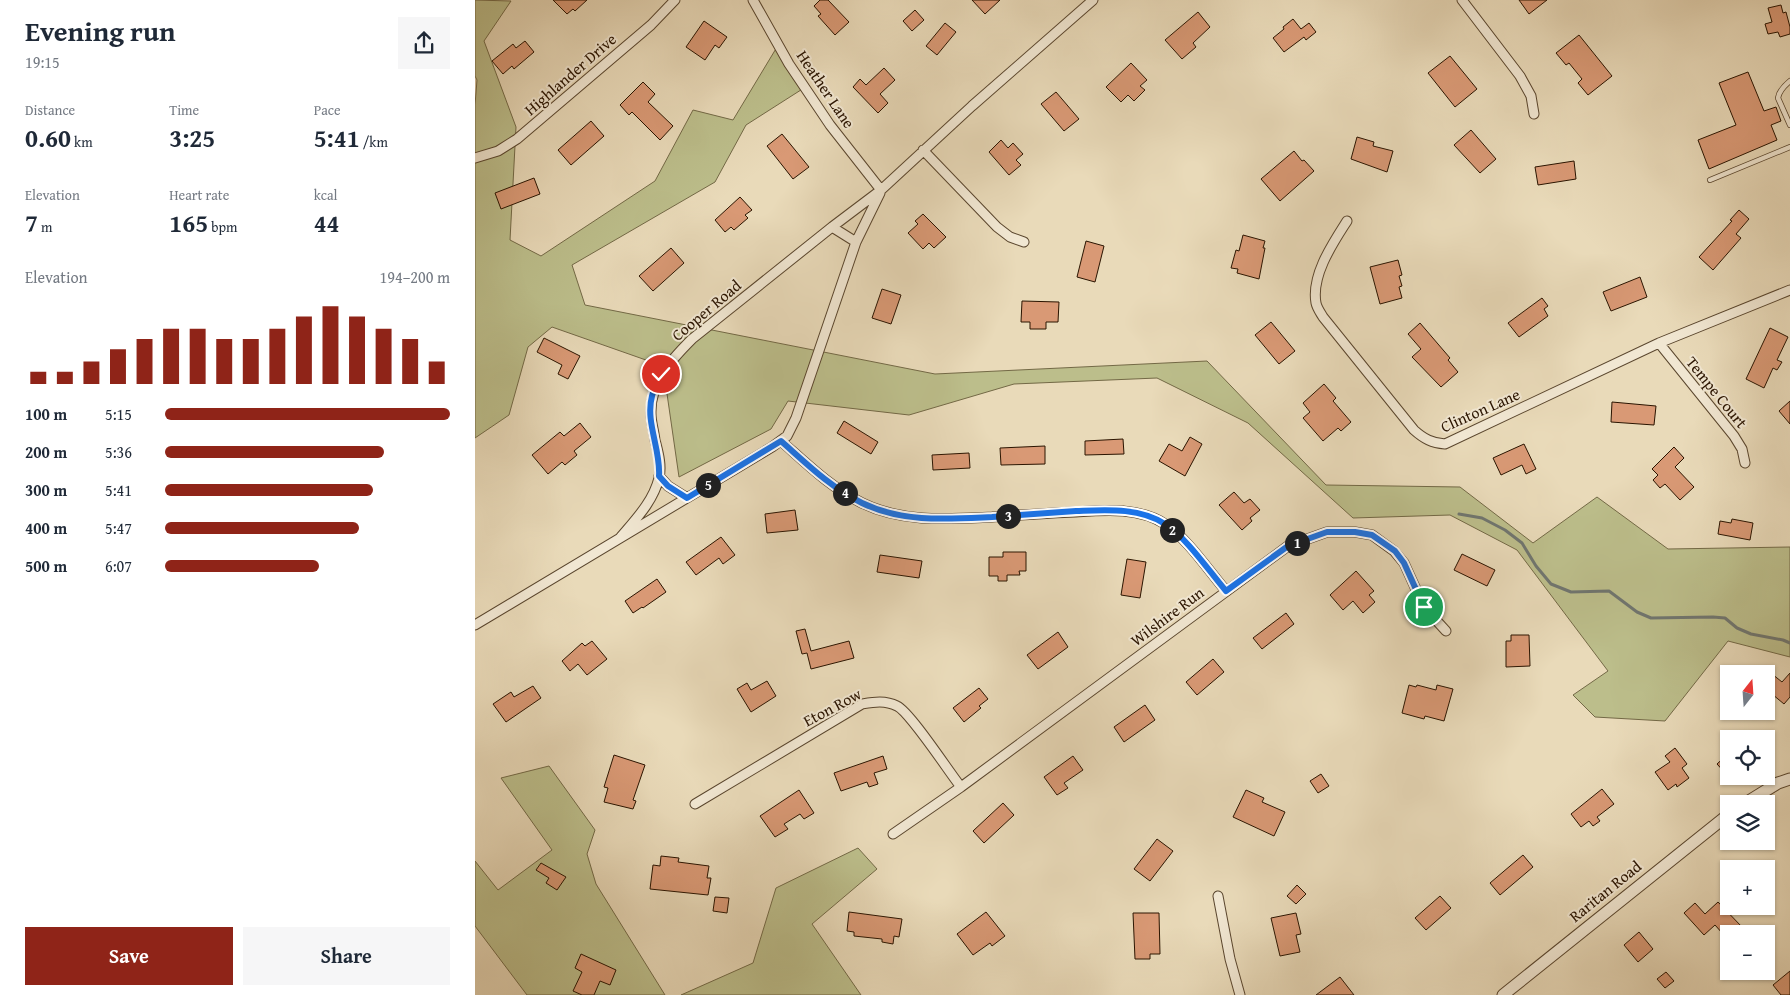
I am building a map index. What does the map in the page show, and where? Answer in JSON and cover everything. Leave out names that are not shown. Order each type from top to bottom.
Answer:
[{"type":"street","name":"Highlander Drive","points":[[475,158],[498,151],[517,139],[651,24],[675,0]]},
{"type":"street","name":"Heather Lane","points":[[753,0],[789,64],[825,118],[881,190]]},
{"type":"street","name":"Cooper Road","points":[[620,538],[647,504],[659,476],[660,466],[651,415],[652,398],[661,374],[673,358],[692,339],[881,190],[923,150],[1093,0]]},
{"type":"street","points":[[1462,0],[1520,76],[1531,96],[1534,114]]},
{"type":"street","points":[[923,150],[997,227],[1010,236],[1024,242]]},
{"type":"street","name":"Cooper Road","points":[[475,625],[781,441],[791,430],[796,418],[857,242],[881,190]]},
{"type":"street","name":"Clinton Lane","points":[[1347,221],[1324,261],[1317,284],[1316,305],[1414,430],[1423,438],[1434,443],[1445,444],[1659,343],[1790,290]]},
{"type":"street","points":[[832,227],[857,242]]},
{"type":"street","name":"Tempe Court","points":[[1659,343],[1734,436],[1742,450],[1745,463]]},
{"type":"street","points":[[781,441],[830,484],[863,504],[888,512],[940,520],[1101,510],[1132,512],[1152,518],[1165,524],[1179,536],[1226,591]]},
{"type":"street","points":[[659,476],[668,486],[687,498]]},
{"type":"street","name":"Wilshire Run","points":[[893,834],[961,788],[1288,546],[1327,532],[1355,532],[1372,535],[1395,551],[1404,563],[1424,607],[1446,631]]},
{"type":"street","name":"Eton Row","points":[[695,804],[863,704],[876,701],[898,706],[905,713],[961,788]]},
{"type":"street","points":[[1759,795],[1778,783],[1790,779]]},
{"type":"street","name":"Raritan Road","points":[[1503,995],[1720,821]]},
{"type":"street","points":[[1218,896],[1230,959],[1240,995]]},
{"type":"lane","points":[[1790,81],[1778,94],[1790,125]]},
{"type":"lane","points":[[1710,180],[1790,147]]},
{"type":"green space","points":[[475,0],[511,1],[484,41],[516,127],[510,240],[541,256],[655,181],[693,110],[733,120],[780,42],[804,88],[746,125],[715,182],[572,265],[585,305],[935,374],[1207,361],[1326,485],[1460,487],[1533,543],[1597,497],[1668,549],[1790,547],[1790,657],[1728,641],[1665,721],[1595,717],[1573,695],[1608,671],[1517,550],[1450,515],[1353,518],[1248,423],[1157,378],[1014,384],[909,415],[788,401],[771,429],[679,477],[663,366],[552,327],[528,347],[509,415],[475,438],[475,105],[477,80],[475,76]]},
{"type":"green space","points":[[549,766],[595,830],[587,854],[596,884],[665,995],[527,995],[475,926],[475,861],[498,890],[552,850],[501,778]]},
{"type":"green space","points":[[858,848],[877,869],[812,924],[861,995],[681,995],[753,963],[776,888]]},
{"type":"building","points":[[553,0],[587,0],[575,11],[573,9],[567,14]]},
{"type":"building","points":[[820,0],[828,0],[849,22],[835,35],[818,16],[821,14],[814,6]]},
{"type":"building","points":[[972,0],[1000,0],[985,14]]},
{"type":"building","points":[[1519,0],[1547,0],[1529,14]]},
{"type":"building","points":[[1781,5],[1783,13],[1786,12],[1790,34],[1780,37],[1778,32],[1768,34],[1765,24],[1772,22],[1768,8]]},
{"type":"building","points":[[915,10],[924,20],[912,31],[903,21]]},
{"type":"building","points":[[1198,12],[1210,27],[1193,43],[1196,47],[1182,59],[1165,40]]},
{"type":"building","points":[[1293,19],[1301,29],[1309,23],[1316,32],[1306,40],[1304,37],[1284,52],[1273,38]]},
{"type":"building","points":[[704,21],[727,37],[719,48],[715,45],[705,60],[686,47]]},
{"type":"building","points":[[945,23],[956,32],[937,55],[926,46]]},
{"type":"building","points":[[1579,35],[1612,76],[1588,95],[1578,83],[1582,79],[1569,63],[1566,65],[1556,53]]},
{"type":"building","points":[[525,41],[534,52],[514,69],[512,66],[503,74],[492,61],[513,44],[516,48]]},
{"type":"building","points":[[1450,56],[1477,89],[1455,107],[1428,73]]},
{"type":"building","points":[[1131,63],[1147,80],[1140,86],[1145,90],[1134,101],[1128,95],[1121,102],[1106,87]]},
{"type":"building","points":[[884,68],[895,80],[880,94],[888,103],[878,113],[853,87],[860,79],[866,85]]},
{"type":"building","points":[[1748,72],[1764,111],[1776,107],[1781,121],[1771,125],[1777,140],[1709,169],[1698,140],[1736,125],[1719,83]]},
{"type":"building","points":[[643,82],[655,94],[648,102],[673,126],[660,140],[632,112],[629,115],[620,105]]},
{"type":"building","points":[[1056,92],[1079,119],[1064,131],[1041,104]]},
{"type":"building","points":[[591,121],[604,136],[571,165],[558,150]]},
{"type":"building","points":[[1471,130],[1496,159],[1480,173],[1454,145]]},
{"type":"building","points":[[782,134],[809,167],[793,179],[767,146]]},
{"type":"building","points":[[1357,137],[1374,142],[1373,146],[1393,151],[1387,172],[1351,159]]},
{"type":"building","points":[[1001,140],[1008,148],[1013,143],[1023,154],[1016,160],[1021,165],[1009,175],[989,152]]},
{"type":"building","points":[[1294,151],[1314,171],[1280,201],[1261,179]]},
{"type":"building","points":[[1574,161],[1576,179],[1538,185],[1535,167]]},
{"type":"building","points":[[534,178],[540,194],[501,209],[495,193]]},
{"type":"building","points":[[740,197],[752,210],[745,215],[748,218],[734,230],[731,227],[725,232],[715,220]]},
{"type":"building","points":[[1739,210],[1749,219],[1736,234],[1741,238],[1713,270],[1699,257],[1732,221],[1730,220]]},
{"type":"building","points":[[923,214],[946,237],[934,248],[929,243],[923,249],[908,233],[918,224],[915,221]]},
{"type":"building","points":[[1243,235],[1265,241],[1259,279],[1237,273],[1238,269],[1231,268],[1236,250],[1239,251]]},
{"type":"building","points":[[1086,241],[1104,246],[1095,282],[1077,277]]},
{"type":"building","points":[[671,248],[684,263],[653,291],[639,276]]},
{"type":"building","points":[[1398,260],[1402,275],[1399,276],[1402,286],[1399,287],[1402,298],[1380,304],[1370,267]]},
{"type":"building","points":[[1640,277],[1647,297],[1611,311],[1603,292]]},
{"type":"building","points":[[882,289],[901,295],[891,324],[872,318]]},
{"type":"building","points":[[1542,298],[1548,306],[1544,309],[1548,316],[1519,337],[1508,323]]},
{"type":"building","points":[[1022,301],[1059,302],[1058,322],[1046,322],[1046,329],[1030,329],[1030,322],[1021,322]]},
{"type":"building","points":[[1271,322],[1295,351],[1279,364],[1255,335]]},
{"type":"building","points":[[1420,323],[1450,358],[1448,360],[1458,372],[1441,387],[1412,357],[1421,349],[1408,334]]},
{"type":"building","points":[[1770,328],[1788,337],[1777,360],[1782,362],[1777,370],[1773,368],[1764,388],[1746,379]]},
{"type":"building","points":[[544,338],[580,356],[568,379],[558,374],[562,365],[537,352]]},
{"type":"building","points":[[1324,384],[1336,398],[1333,401],[1351,422],[1341,431],[1338,428],[1323,441],[1303,418],[1310,412],[1303,403]]},
{"type":"building","points":[[1790,401],[1790,424],[1779,411]]},
{"type":"building","points":[[1612,402],[1656,406],[1654,425],[1611,422]]},
{"type":"building","points":[[844,421],[878,442],[871,454],[837,433]]},
{"type":"building","points":[[580,423],[591,437],[574,451],[577,455],[565,465],[562,462],[548,474],[532,455],[560,432],[564,436]]},
{"type":"building","points":[[1190,437],[1202,444],[1185,476],[1159,461],[1169,444],[1182,451]]},
{"type":"building","points":[[1123,439],[1124,454],[1085,455],[1085,441]]},
{"type":"building","points":[[1524,444],[1536,469],[1526,474],[1522,465],[1501,475],[1493,458]]},
{"type":"building","points":[[1045,446],[1045,464],[1001,465],[1000,448]]},
{"type":"building","points":[[1674,447],[1684,458],[1675,467],[1694,487],[1680,500],[1665,484],[1660,488],[1653,480],[1658,475],[1652,469]]},
{"type":"building","points":[[969,453],[970,468],[933,470],[932,455]]},
{"type":"building","points":[[1234,492],[1244,503],[1250,499],[1260,510],[1250,518],[1252,521],[1242,530],[1219,505]]},
{"type":"building","points":[[795,510],[798,530],[767,533],[765,514]]},
{"type":"building","points":[[1732,519],[1753,523],[1750,540],[1718,534],[1720,521],[1731,523]]},
{"type":"building","points":[[721,537],[735,555],[723,564],[719,558],[696,575],[686,562]]},
{"type":"building","points":[[1003,552],[1026,552],[1026,571],[1019,571],[1020,575],[1007,575],[1007,581],[998,581],[998,576],[989,576],[989,557],[1003,557]]},
{"type":"building","points":[[1462,554],[1495,570],[1487,586],[1454,570]]},
{"type":"building","points":[[880,555],[922,561],[919,578],[877,572]]},
{"type":"building","points":[[1127,559],[1146,562],[1140,598],[1121,595]]},
{"type":"building","points":[[1356,571],[1374,591],[1369,595],[1375,602],[1363,613],[1353,601],[1343,610],[1330,595]]},
{"type":"building","points":[[657,579],[666,592],[633,613],[625,601]]},
{"type":"building","points":[[1286,613],[1294,624],[1262,649],[1253,638]]},
{"type":"building","points":[[805,629],[811,651],[849,641],[854,658],[811,669],[807,653],[802,654],[796,631]]},
{"type":"building","points":[[1058,632],[1068,647],[1038,669],[1027,655]]},
{"type":"building","points":[[1511,635],[1529,635],[1530,666],[1506,667],[1506,641],[1511,641]]},
{"type":"building","points":[[592,641],[607,659],[587,675],[578,664],[570,671],[562,661],[582,643],[585,646]]},
{"type":"building","points":[[1213,659],[1224,672],[1197,695],[1186,682]]},
{"type":"building","points":[[1790,673],[1790,697],[1784,704],[1775,696],[1775,676],[1782,682]]},
{"type":"building","points":[[767,681],[776,696],[751,712],[737,689],[747,683],[751,690]]},
{"type":"building","points":[[1409,685],[1436,690],[1437,685],[1453,689],[1444,721],[1425,716],[1424,719],[1402,713]]},
{"type":"building","points":[[533,686],[541,698],[506,722],[493,704],[511,692],[514,697]]},
{"type":"building","points":[[979,688],[988,699],[979,706],[981,708],[964,722],[953,708]]},
{"type":"building","points":[[1145,705],[1155,720],[1124,742],[1114,727]]},
{"type":"building","points":[[1675,748],[1687,764],[1682,768],[1689,778],[1677,787],[1676,784],[1668,790],[1655,772],[1670,762],[1665,756]]},
{"type":"building","points":[[614,755],[645,765],[633,800],[636,801],[633,809],[604,802],[608,788],[604,787]]},
{"type":"building","points":[[883,756],[887,769],[874,773],[878,784],[869,787],[867,782],[841,791],[834,773]]},
{"type":"building","points":[[1073,756],[1083,770],[1064,783],[1068,788],[1057,795],[1044,777]]},
{"type":"building","points":[[1321,774],[1329,786],[1318,793],[1310,781]]},
{"type":"building","points":[[1602,789],[1614,804],[1597,817],[1600,821],[1593,826],[1589,821],[1581,827],[1571,814]]},
{"type":"building","points":[[799,790],[814,813],[804,819],[800,814],[784,824],[788,829],[775,837],[760,816]]},
{"type":"building","points":[[1246,790],[1264,798],[1262,802],[1285,812],[1274,836],[1233,817]]},
{"type":"building","points":[[1003,803],[1014,815],[984,843],[973,831]]},
{"type":"building","points":[[1157,839],[1173,851],[1150,881],[1134,869]]},
{"type":"building","points":[[1523,855],[1533,867],[1500,895],[1490,883]]},
{"type":"building","points":[[661,856],[679,858],[678,862],[709,866],[707,878],[711,878],[708,895],[650,889],[653,865],[660,866]]},
{"type":"building","points":[[541,863],[566,877],[557,890],[546,883],[549,878],[536,870]]},
{"type":"building","points":[[1297,885],[1306,894],[1296,904],[1287,896]]},
{"type":"building","points":[[1440,896],[1451,908],[1426,930],[1415,918]]},
{"type":"building","points":[[715,897],[729,898],[727,913],[713,911]]},
{"type":"building","points":[[1718,902],[1720,904],[1720,915],[1730,915],[1740,925],[1720,925],[1720,931],[1715,925],[1704,935],[1684,913],[1695,903],[1705,914]]},
{"type":"building","points":[[849,912],[902,919],[899,937],[894,936],[893,944],[882,942],[882,939],[854,936],[854,932],[847,931]]},
{"type":"building","points":[[986,912],[1005,936],[992,946],[990,943],[973,955],[957,934]]},
{"type":"building","points":[[1133,913],[1159,913],[1160,954],[1150,954],[1150,959],[1135,959]]},
{"type":"building","points":[[1296,913],[1301,934],[1296,935],[1300,952],[1280,956],[1271,918]]},
{"type":"building","points":[[1639,932],[1653,949],[1638,962],[1624,945]]},
{"type":"building","points":[[581,954],[616,970],[610,985],[600,981],[594,995],[582,995],[573,991],[582,972],[575,968]]},
{"type":"building","points":[[1790,971],[1790,995],[1781,995],[1773,985]]},
{"type":"building","points":[[1666,972],[1674,981],[1665,988],[1657,979]]},
{"type":"building","points":[[1340,977],[1354,995],[1316,995]]},
{"type":"waterway","points":[[1459,514],[1482,518],[1505,530],[1522,543],[1536,566],[1551,584],[1571,592],[1609,591],[1637,612],[1651,618],[1725,618],[1737,628],[1751,634],[1790,643]]},
{"type":"route","points":[[661,374],[652,398],[651,415],[660,466],[659,476],[668,486],[687,498],[781,441],[824,480],[863,504],[912,517],[940,520],[1101,510],[1132,512],[1152,518],[1165,524],[1179,536],[1226,591],[1288,546],[1327,532],[1355,532],[1372,535],[1395,551],[1404,563],[1424,607]]}]
